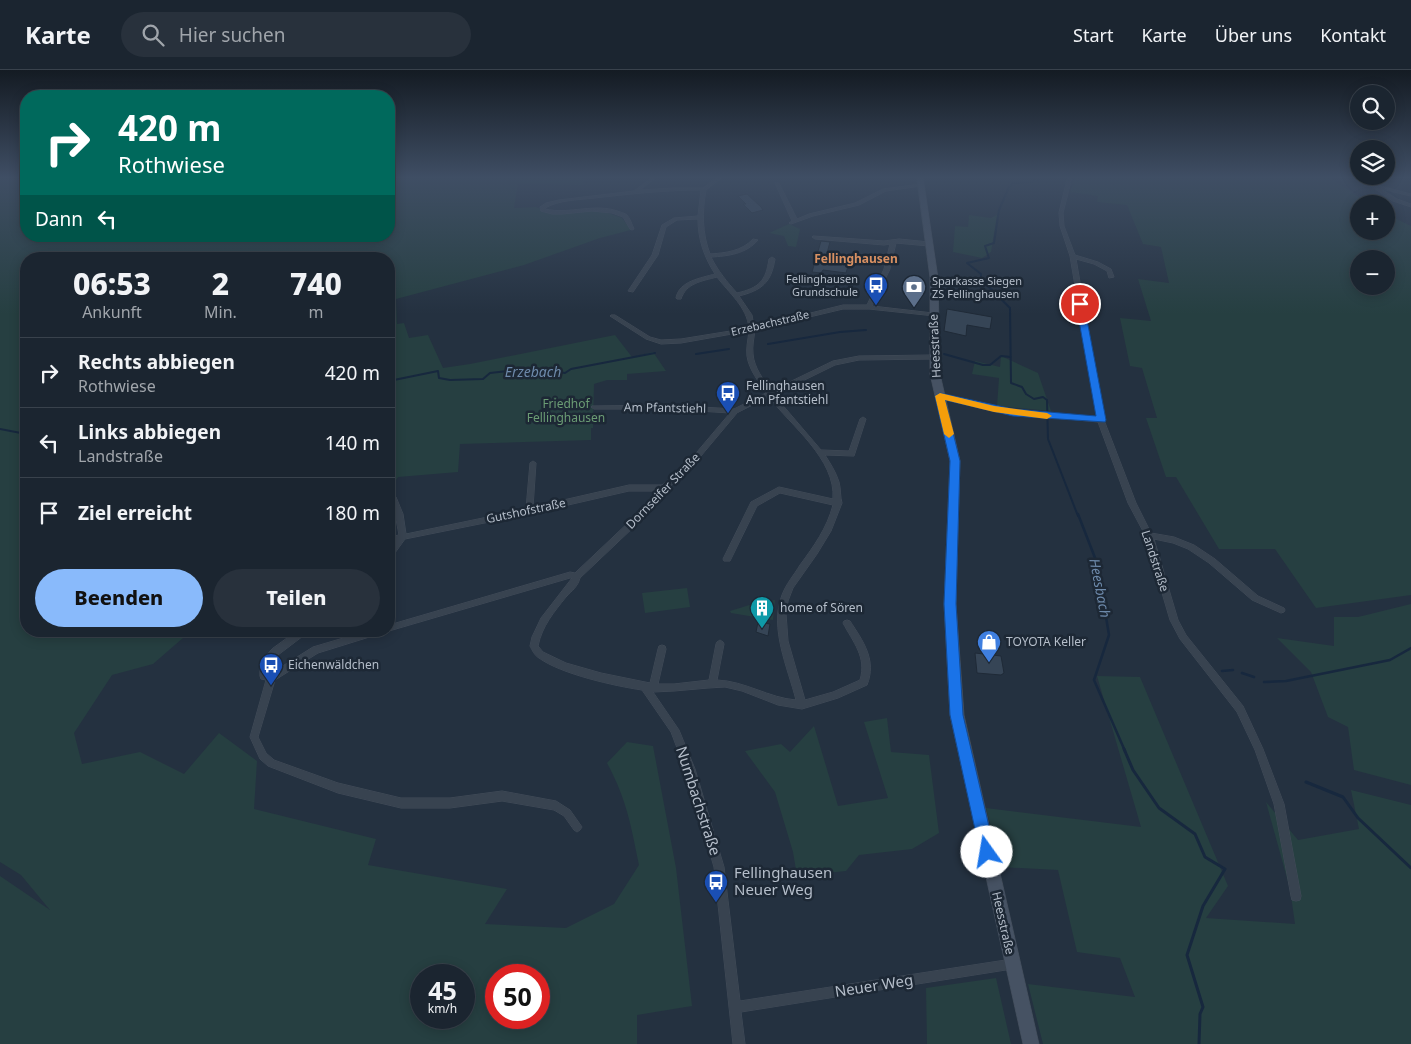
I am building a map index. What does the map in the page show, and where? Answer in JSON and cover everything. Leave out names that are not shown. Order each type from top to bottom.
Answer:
[{"type":"main road","name":"Heesstraße","points":[[926,222],[934,278],[933,357],[955,461],[950,604],[957,715],[1031,1044]]},
{"type":"street","points":[[629,222],[632,228]]},
{"type":"street","points":[[631,292],[655,255],[664,226],[672,222]]},
{"type":"street","points":[[700,222],[708,256],[718,275],[749,315],[752,328],[751,362],[770,395],[821,452],[835,481],[838,503],[817,546],[790,586],[784,599],[781,618],[788,657],[802,704]]},
{"type":"street","name":"Landstraße","points":[[1062,222],[1072,256],[1102,420],[1132,503],[1149,535],[1174,620],[1183,637],[1240,709],[1259,749],[1279,804],[1296,896]]},
{"type":"street","points":[[814,237],[929,244]]},
{"type":"street","points":[[708,256],[734,252],[751,246],[755,240]]},
{"type":"street","points":[[869,308],[887,269],[892,243]]},
{"type":"street","points":[[1072,256],[1096,263],[1109,270],[1111,277]]},
{"type":"street","points":[[736,296],[752,291],[764,284],[771,271],[772,259]]},
{"type":"street","points":[[679,298],[680,292],[688,285],[718,275]]},
{"type":"street","name":"Erzebachstraße","points":[[613,316],[648,338],[662,342],[681,341],[752,328],[843,307],[869,308],[933,316]]},
{"type":"street","name":"Dornseifer Straße","points":[[649,687],[601,677],[539,655],[534,646],[535,635],[575,582],[577,576],[634,522],[664,488],[688,467],[735,411],[821,368],[846,360],[859,358],[933,357]]},
{"type":"street","points":[[940,396],[1003,411],[1102,420]]},
{"type":"street","name":"Am Pfantstiehl","points":[[594,407],[668,407],[735,411]]},
{"type":"street","points":[[821,452],[852,454],[863,419]]},
{"type":"street","points":[[529,511],[533,463]]},
{"type":"street","name":"Gutshofstraße","points":[[395,539],[628,488],[664,488]]},
{"type":"street","points":[[727,559],[754,504],[779,490],[838,503]]},
{"type":"street","points":[[395,504],[399,514],[403,537],[395,547]]},
{"type":"street","points":[[1149,535],[1191,546],[1212,561],[1254,598],[1281,610]]},
{"type":"street","points":[[395,626],[570,575],[577,576]]},
{"type":"street","points":[[662,649],[649,687],[733,685],[783,701],[802,704],[852,689],[864,682],[868,663],[866,653],[846,623]]},
{"type":"street","points":[[271,678],[264,676],[264,663],[275,652],[296,637]]},
{"type":"street","points":[[359,637],[316,650],[271,678],[254,737],[263,756],[271,763],[338,788],[402,803],[450,803],[502,796],[556,806],[567,813],[578,827]]},
{"type":"street","points":[[712,684],[720,644]]},
{"type":"street","name":"Numbachstraße","points":[[649,687],[675,730],[690,769],[719,867],[739,1044]]},
{"type":"street","name":"Neuer Weg","points":[[735,1007],[1012,964]]},
{"type":"green space","name":"Friedhof Fellinghausen","points":[[0,222],[20,222],[20,242],[395,242],[395,222],[625,222],[631,230],[600,238],[524,265],[396,299],[397,324],[404,323],[409,338],[428,335],[443,368],[615,335],[632,357],[653,352],[666,371],[627,374],[627,380],[607,380],[594,384],[591,440],[460,444],[458,472],[398,477],[395,482],[395,252],[20,252],[20,637],[184,637],[153,664],[112,675],[74,733],[82,764],[140,752],[184,774],[219,733],[257,761],[254,809],[376,839],[368,865],[507,889],[485,924],[566,928],[614,904],[639,865],[624,801],[607,763],[627,742],[653,746],[676,868],[692,1006],[637,1015],[637,1044],[0,1044],[0,876],[50,910],[21,875],[0,862]]},
{"type":"green space","points":[[968,222],[996,222],[991,252],[982,258],[953,252],[955,226],[968,227]]},
{"type":"green space","points":[[1134,222],[1350,222],[1350,240],[1395,240],[1395,222],[1404,222],[1411,226],[1411,595],[1316,608],[1275,549],[1219,549],[1176,477],[1166,477],[1146,418],[1157,418],[1142,368],[1130,366],[1120,318],[1151,321],[1138,279],[1169,283],[1161,247],[1143,244]]},
{"type":"green space","points":[[789,224],[800,229],[796,247],[788,246],[784,236],[769,233]]},
{"type":"green space","points":[[1001,356],[1038,373],[1051,411],[997,406],[999,378],[972,374],[975,361],[1000,367]]},
{"type":"green space","points":[[687,588],[690,607],[645,613],[642,593]]},
{"type":"green space","points":[[775,600],[773,620],[731,613],[730,611],[756,603]]},
{"type":"green space","points":[[1411,604],[1411,785],[1354,770],[1348,727],[1328,717],[1311,672],[1277,638],[1334,646],[1334,617],[1358,617]]},
{"type":"green space","points":[[1097,676],[1140,677],[1228,886],[1206,918],[1295,924],[1290,889],[1266,802],[1298,840],[1359,829],[1351,790],[1411,805],[1411,1044],[1043,1044],[1028,984],[1135,997],[1120,958],[1077,952],[1058,870],[1001,867],[986,808],[1141,827]]},
{"type":"green space","points":[[887,718],[891,752],[929,755],[939,833],[912,849],[859,855],[846,871],[797,876],[793,852],[775,792],[745,751],[781,744],[790,752],[814,726],[838,806],[888,798],[864,722]]},
{"type":"green space","points":[[996,978],[1011,1044],[927,1044],[926,988]]},
{"type":"building","points":[[821,241],[830,242],[826,257],[850,259],[846,273],[823,270],[821,273],[812,272]]},
{"type":"building","points":[[947,309],[992,317],[990,329],[967,325],[966,336],[944,331]]},
{"type":"building","name":"home of Sören","points":[[758,622],[770,624],[768,636],[756,632]]},
{"type":"building","name":"TOYOTA Keller","points":[[975,653],[1001,656],[1004,673],[1001,675],[977,673]]},
{"type":"waterway","name":"Heesbach","points":[[997,222],[994,243],[985,246],[989,258],[967,263],[981,274],[981,279],[1010,308],[1011,357]]},
{"type":"waterway","name":"Erzebach","points":[[768,344],[840,332],[866,330]]},
{"type":"waterway","name":"Erzebach","points":[[696,354],[729,349]]},
{"type":"waterway","name":"Erzebach","points":[[395,380],[438,371],[439,378],[450,380],[483,379],[490,373],[516,370],[521,375],[547,370],[565,373],[571,369],[655,353]]},
{"type":"waterway","name":"Erzebach","points":[[944,354],[983,365],[990,365],[1001,356],[1011,357]]},
{"type":"waterway","name":"Heesbach","points":[[1011,357],[1011,383],[1022,387],[1026,394],[1034,399],[1043,397],[1047,400],[1048,439],[1078,516]]},
{"type":"waterway","name":"Erzebach","points":[[0,429],[20,433]]},
{"type":"waterway","name":"Heesbach","points":[[1078,514],[1097,563],[1109,635],[1094,680],[1125,751]]},
{"type":"waterway","points":[[1264,682],[1286,681],[1390,660],[1411,648]]},
{"type":"waterway","points":[[1222,671],[1233,670]]},
{"type":"waterway","points":[[1242,673],[1254,677]]},
{"type":"waterway","name":"Heesbach","points":[[1124,749],[1133,770],[1159,808],[1195,834],[1205,857],[1225,869],[1203,906],[1187,955],[1203,1007],[1200,1014],[1199,1044]]},
{"type":"waterway","points":[[1306,782],[1343,797],[1358,818],[1411,868]]},
{"type":"slow traffic","points":[[949,434],[940,396],[994,409],[1047,416]]},
{"type":"place","name":"Fellinghausen Grundschule","points":[[876,306]]},
{"type":"place","name":"Sparkasse Siegen ZS Fellinghausen","points":[[914,308]]},
{"type":"place","name":"Fellinghausen Am Pfantstiehl","points":[[728,414]]},
{"type":"place","name":"home of Sören","points":[[762,629]]},
{"type":"place","name":"TOYOTA Keller","points":[[989,663]]},
{"type":"place","name":"Eichenwäldchen","points":[[271,686]]},
{"type":"place","name":"Fellinghausen Neuer Weg","points":[[716,903]]},
{"type":"district","name":"Fellinghausen","points":[[856,259]]},
{"type":"route","points":[[987,852],[957,715],[950,632],[955,461],[940,396],[1013,412],[1102,420],[1080,304]]}]
